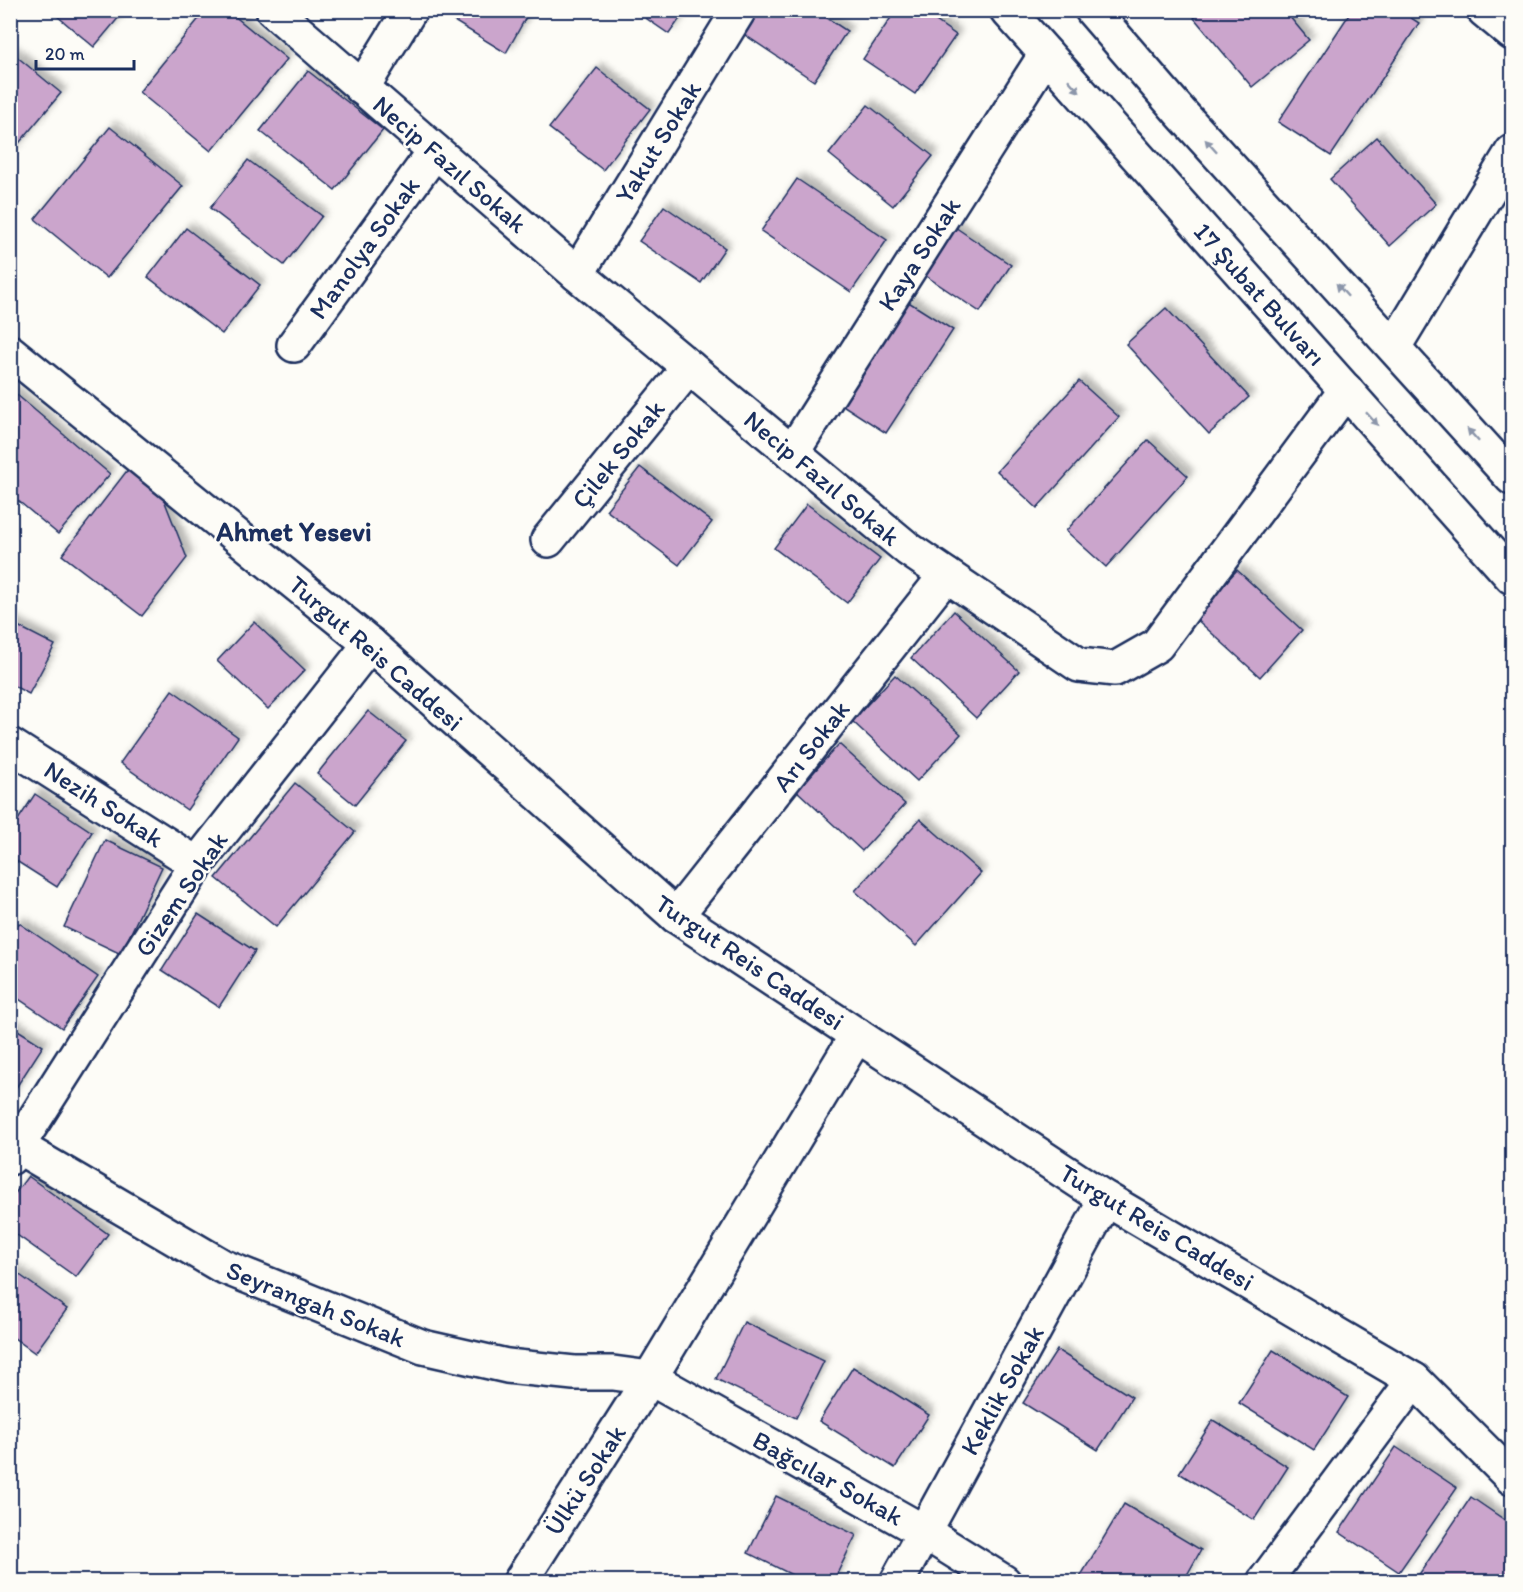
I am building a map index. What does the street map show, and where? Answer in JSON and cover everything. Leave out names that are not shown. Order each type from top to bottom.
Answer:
[{"type":"main road","name":"Necip Fazıl Sokak","points":[[273,10],[577,274],[908,549],[1079,665],[1115,669],[1157,645],[1346,390]]},
{"type":"main road","points":[[362,88],[410,10]]},
{"type":"main road","name":"Yakut Sokak","points":[[577,274],[739,10]]},
{"type":"main road","name":"17 Şubat Bulvarı","points":[[1007,10],[1512,577]]},
{"type":"main road","points":[[1092,10],[1512,478]]},
{"type":"main road","points":[[1484,10],[1512,33]]},
{"type":"main road","name":"Kaya Sokak","points":[[792,453],[1046,54]]},
{"type":"main road","name":"Manolya Sokak","points":[[294,345],[435,151]]},
{"type":"main road","points":[[1394,347],[1512,152]]},
{"type":"main road","name":"Turgut Reis Caddesi","points":[[11,352],[370,644],[676,916],[1106,1199],[1414,1380],[1512,1478]]},
{"type":"main road","name":"Çilek Sokak","points":[[548,540],[689,367]]},
{"type":"main road","name":"Arı Sokak","points":[[676,916],[946,575]]},
{"type":"main road","name":"Gizem Sokak","points":[[13,1149],[197,864],[370,644]]},
{"type":"main road","name":"Nezih Sokak","points":[[10,745],[197,864]]},
{"type":"main road","name":"Ülkü Sokak","points":[[520,1581],[650,1378],[857,1035]]},
{"type":"main road","name":"Seyrangah Sokak","points":[[13,1149],[222,1266],[423,1347],[507,1366],[573,1372],[613,1372],[650,1378]]},
{"type":"main road","name":"Keklik Sokak","points":[[897,1581],[1106,1199]]},
{"type":"main road","name":"Bağcılar Sokak","points":[[650,1378],[924,1532],[1004,1581]]},
{"type":"main road","points":[[1264,1581],[1414,1380]]},
{"type":"building","points":[[50,10],[125,10],[94,47]]},
{"type":"building","points":[[206,10],[227,10],[287,59],[211,151],[139,92]]},
{"type":"building","points":[[436,10],[530,10],[506,53]]},
{"type":"building","points":[[634,10],[686,10],[669,34]]},
{"type":"building","points":[[756,10],[815,10],[847,31],[814,81],[742,33]]},
{"type":"building","points":[[896,10],[920,10],[956,35],[915,94],[863,59]]},
{"type":"building","points":[[1202,10],[1284,10],[1309,40],[1252,87],[1194,18]]},
{"type":"building","points":[[1352,10],[1399,10],[1419,23],[1331,156],[1278,122]]},
{"type":"building","points":[[10,51],[61,93],[10,154]]},
{"type":"building","points":[[597,68],[650,109],[603,170],[549,128]]},
{"type":"building","points":[[308,71],[383,130],[335,190],[260,131]]},
{"type":"building","points":[[868,105],[933,156],[893,206],[829,154]]},
{"type":"building","points":[[110,127],[183,186],[107,278],[35,219]]},
{"type":"building","points":[[1377,137],[1436,204],[1390,246],[1330,179]]},
{"type":"building","points":[[248,160],[322,216],[284,265],[210,208]]},
{"type":"building","points":[[797,179],[887,240],[851,292],[761,231]]},
{"type":"building","points":[[664,206],[725,248],[701,283],[639,241]]},
{"type":"building","points":[[949,223],[1011,265],[980,312],[917,270]]},
{"type":"building","points":[[186,228],[260,285],[222,334],[148,277]]},
{"type":"building","points":[[907,301],[953,330],[886,433],[841,404]]},
{"type":"building","points":[[1166,308],[1249,397],[1209,434],[1126,344]]},
{"type":"building","points":[[1079,381],[1119,417],[1037,508],[997,471]]},
{"type":"building","points":[[10,389],[110,474],[58,534],[10,494]]},
{"type":"building","points":[[1148,440],[1188,476],[1106,567],[1066,531]]},
{"type":"building","points":[[640,467],[712,522],[679,565],[606,510]]},
{"type":"building","points":[[129,468],[161,492],[187,558],[142,616],[62,555]]},
{"type":"building","points":[[807,504],[880,559],[847,603],[774,548]]},
{"type":"building","points":[[1237,570],[1302,630],[1260,677],[1194,617]]},
{"type":"building","points":[[954,611],[1019,671],[976,718],[911,658]]},
{"type":"building","points":[[10,622],[55,645],[29,694],[10,684]]},
{"type":"building","points":[[254,622],[305,670],[268,709],[217,661]]},
{"type":"building","points":[[895,675],[961,734],[917,781],[852,721]]},
{"type":"building","points":[[172,690],[238,737],[187,810],[120,763]]},
{"type":"building","points":[[368,711],[406,741],[355,805],[317,774]]},
{"type":"building","points":[[839,744],[905,804],[862,851],[797,791]]},
{"type":"building","points":[[295,783],[355,832],[276,927],[216,878]]},
{"type":"building","points":[[35,794],[92,832],[57,887],[10,857],[10,832]]},
{"type":"building","points":[[920,819],[981,873],[916,946],[855,891]]},
{"type":"building","points":[[105,840],[162,867],[121,954],[64,927]]},
{"type":"building","points":[[198,914],[255,951],[219,1007],[162,970]]},
{"type":"building","points":[[19,923],[98,977],[62,1028],[10,993],[10,935]]},
{"type":"building","points":[[10,1025],[43,1046],[10,1097]]},
{"type":"building","points":[[28,1176],[108,1234],[76,1277],[10,1230],[10,1200]]},
{"type":"building","points":[[10,1268],[67,1309],[35,1353],[10,1335]]},
{"type":"building","points":[[744,1322],[824,1361],[796,1418],[716,1379]]},
{"type":"building","points":[[1057,1350],[1132,1397],[1098,1450],[1023,1403]]},
{"type":"building","points":[[1273,1350],[1348,1397],[1314,1450],[1239,1403]]},
{"type":"building","points":[[853,1367],[929,1415],[895,1468],[819,1421]]},
{"type":"building","points":[[1213,1420],[1288,1467],[1254,1520],[1179,1473]]},
{"type":"building","points":[[1396,1447],[1457,1488],[1399,1572],[1339,1532]]},
{"type":"building","points":[[776,1496],[856,1535],[833,1582],[806,1582],[748,1553]]},
{"type":"building","points":[[1471,1497],[1512,1525],[1512,1566],[1502,1582],[1414,1582]]},
{"type":"building","points":[[1124,1504],[1201,1550],[1183,1582],[1088,1582],[1080,1577]]},
{"type":"district","name":"Ahmet Yesevi","points":[[294,531]]}]
